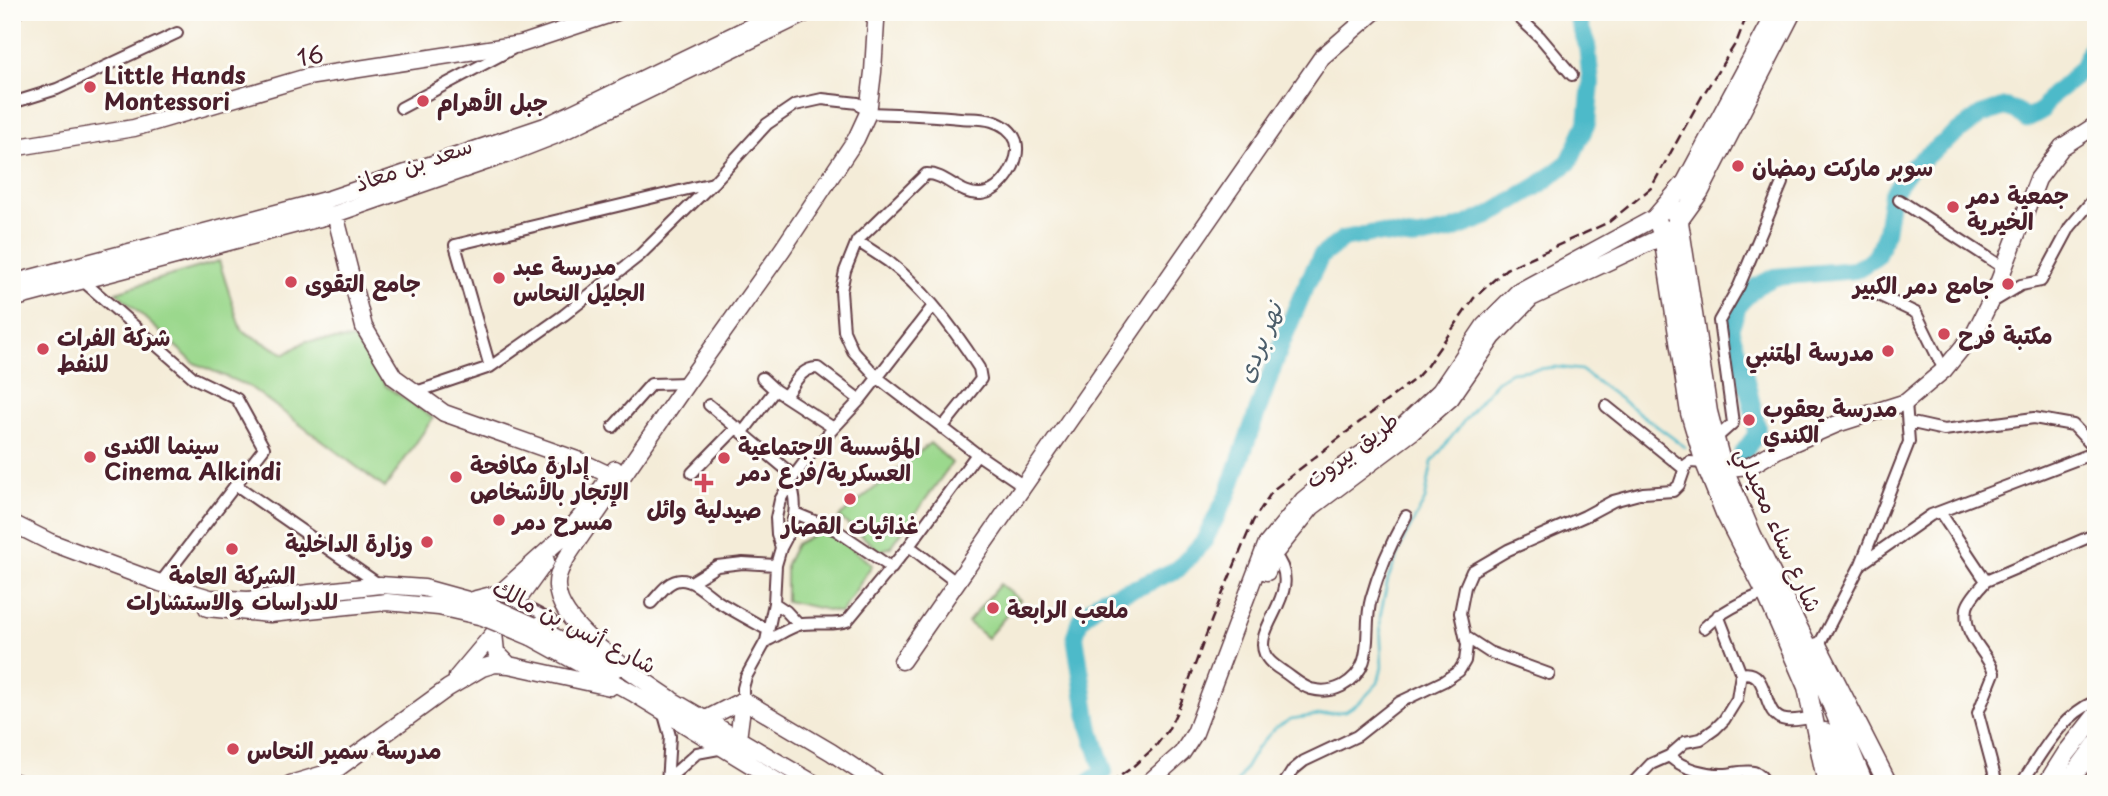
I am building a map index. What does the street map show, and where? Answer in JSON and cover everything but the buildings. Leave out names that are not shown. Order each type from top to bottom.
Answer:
[{"type":"main road","points":[[1777,12],[1686,182],[1656,217],[1664,236],[1690,412],[1713,462],[1725,513],[1766,593],[1807,650],[1888,784]]},
{"type":"main road","points":[[1664,236],[1679,222],[1700,191],[1792,12]]},
{"type":"main road","name":"شارع سناء محيدلي","points":[[1670,202],[1679,222],[1714,440],[1713,462],[1807,650],[1864,784]]},
{"type":"main road","points":[[1807,650],[1807,687],[1827,784]]},
{"type":"main road","points":[[1807,687],[1846,784]]},
{"type":"main road","points":[[2047,784],[2096,716]]},
{"type":"main road","points":[[2067,784],[2096,745]]},
{"type":"street","points":[[12,15],[18,12]]},
{"type":"street","name":"16","points":[[12,148],[134,128],[307,78],[521,44],[617,12]]},
{"type":"street","name":"سعد بن معاذ","points":[[12,283],[329,199],[545,126],[781,12]]},
{"type":"street","name":"سعد بن معاذ","points":[[12,299],[335,214],[554,136],[808,12]]},
{"type":"street","points":[[668,782],[670,736],[667,705],[586,635],[562,607],[556,585],[563,566],[648,426],[672,405],[789,240],[856,139],[868,113],[876,22],[872,12]]},
{"type":"street","points":[[902,661],[1322,57],[1374,12]]},
{"type":"street","points":[[1513,12],[1541,37],[1572,75]]},
{"type":"street","points":[[12,103],[57,89],[177,33]]},
{"type":"street","points":[[401,108],[521,44]]},
{"type":"street","points":[[416,392],[490,367],[564,315],[640,255],[713,183],[767,124],[795,105],[822,99],[858,103],[868,113],[990,120],[1008,128],[1016,141],[1015,162],[1006,178],[993,190],[981,194],[968,192],[934,174],[926,174],[857,241],[845,271],[841,292],[844,331],[853,351],[878,378],[977,454],[1024,486]]},
{"type":"street","points":[[1284,784],[1293,770],[1304,761],[1357,736],[1400,702],[1459,671],[1465,661],[1466,637],[1460,613],[1465,587],[1472,571],[1508,550],[1613,501],[1643,493],[1673,491],[1679,485],[1683,468],[1690,463],[1713,462],[1727,468],[1750,466],[1777,450],[1838,424],[1906,402],[1944,370],[1975,332],[2004,268],[2038,179],[2062,147],[2096,125]]},
{"type":"street","points":[[490,367],[454,244],[713,183]]},
{"type":"street","points":[[1714,440],[1733,423],[1719,321],[1740,286],[1782,183]]},
{"type":"street","points":[[1989,304],[2021,285],[2041,281],[2070,228],[2096,196]]},
{"type":"street","points":[[1899,200],[2004,268]]},
{"type":"street","points":[[335,214],[364,327],[394,377],[444,413],[580,461],[615,478]]},
{"type":"street","points":[[1147,784],[1182,753],[1195,733],[1266,545],[1303,500],[1345,465],[1404,425],[1440,391],[1483,326],[1518,292],[1656,217]]},
{"type":"street","name":"طريق بيروت","points":[[1161,784],[1189,757],[1202,737],[1219,702],[1274,555],[1312,507],[1412,432],[1451,398],[1493,337],[1531,298],[1664,236]]},
{"type":"street","points":[[857,241],[890,263],[933,306],[979,368],[981,379],[942,428]]},
{"type":"street","points":[[83,281],[194,378],[237,399],[264,448],[160,583]]},
{"type":"street","points":[[1866,289],[1916,313],[1944,370]]},
{"type":"street","points":[[780,548],[776,534],[776,518],[780,500],[792,479],[832,427],[878,378],[933,306]]},
{"type":"street","points":[[692,473],[805,370],[818,368],[860,400]]},
{"type":"street","points":[[762,378],[832,427]]},
{"type":"street","points":[[613,427],[651,384],[687,383]]},
{"type":"street","points":[[1807,650],[1861,564],[1909,442],[1906,402]]},
{"type":"street","points":[[709,405],[792,479],[796,503],[795,513],[776,565],[774,603],[767,636],[743,688],[738,739]]},
{"type":"street","points":[[1606,406],[1683,468]]},
{"type":"street","points":[[1861,564],[1931,515],[2096,451],[2073,425],[2034,418],[1944,429],[1908,422]]},
{"type":"street","points":[[767,636],[799,625],[847,621],[892,568],[977,454]]},
{"type":"street","points":[[448,688],[495,633],[566,534],[615,478]]},
{"type":"street","points":[[236,485],[380,585]]},
{"type":"street","points":[[1940,512],[1986,581]]},
{"type":"street","points":[[795,513],[836,530],[892,568]]},
{"type":"street","points":[[1274,555],[1284,571],[1284,584],[1264,638],[1266,658],[1306,687],[1316,691],[1336,689],[1353,678],[1365,659],[1368,611],[1377,578],[1406,516]]},
{"type":"street","name":"شارع أنس بن مالك","points":[[12,523],[50,542],[160,583],[210,598],[248,600],[380,585],[424,588],[473,600],[488,612],[532,631],[667,705],[724,748],[782,784]]},
{"type":"street","name":"شارع أنس بن مالك","points":[[12,534],[46,552],[154,592],[207,608],[270,614],[387,601],[488,612]]},
{"type":"street","points":[[473,600],[500,593],[566,534]]},
{"type":"street","points":[[1997,784],[1978,713],[1994,673],[1991,664],[1969,634],[1967,606],[1986,581],[2096,534]]},
{"type":"street","points":[[909,546],[957,583]]},
{"type":"street","points":[[691,582],[718,566],[743,563],[776,565]]},
{"type":"street","points":[[651,603],[666,586],[675,581],[691,582],[767,636]]},
{"type":"street","points":[[1704,628],[1718,615],[1766,593]]},
{"type":"street","points":[[774,603],[799,625]]},
{"type":"street","points":[[514,604],[619,663]]},
{"type":"street","points":[[1632,784],[1651,764],[1669,756],[1685,742],[1708,735],[1724,720],[1737,699],[1741,674],[1718,615]]},
{"type":"street","name":"شارع أنس بن مالك","points":[[532,631],[634,693],[706,719],[815,784]]},
{"type":"street","points":[[495,633],[496,652],[509,665]]},
{"type":"street","points":[[1466,637],[1489,652],[1549,674]]},
{"type":"street","points":[[290,784],[334,771],[448,688],[482,668],[495,664],[634,693]]},
{"type":"street","points":[[1741,674],[1748,672],[1759,679],[1770,708],[1779,718],[1786,720],[1814,717]]},
{"type":"street","points":[[706,719],[743,700]]},
{"type":"street","points":[[743,700],[879,784]]},
{"type":"street","points":[[2021,784],[2057,731],[2076,711],[2096,701]]},
{"type":"street","points":[[668,782],[697,753],[724,748]]},
{"type":"street","points":[[1669,756],[1682,766],[1721,779],[1754,772],[1760,775],[1766,784]]},
{"type":"street","points":[[12,781],[22,784]]},
{"type":"green space","points":[[219,261],[241,330],[285,354],[306,341],[357,339],[386,386],[433,418],[385,488],[250,387],[194,363],[116,292]]},
{"type":"green space","points":[[930,443],[952,463],[891,547],[880,551],[839,517]]},
{"type":"green space","points":[[826,528],[872,565],[841,613],[786,601],[786,564],[796,544]]},
{"type":"green space","points":[[1000,584],[1020,600],[987,638],[968,622]]},
{"type":"waterway","name":"نهر بردى","points":[[1086,784],[1104,772],[1089,725],[1081,675],[1075,636],[1080,620],[1102,599],[1141,586],[1178,569],[1204,541],[1228,494],[1282,342],[1321,256],[1343,239],[1375,233],[1415,238],[1449,231],[1488,216],[1539,185],[1569,162],[1587,123],[1591,83],[1587,45],[1575,12]]},
{"type":"waterway","points":[[1742,454],[1756,435],[1757,426],[1730,329],[1739,304],[1757,286],[1775,277],[1855,270],[1876,257],[1886,232],[1892,194],[1911,167],[1981,115],[2005,107],[2017,111],[2026,119],[2041,111],[2052,95],[2083,66],[2096,37]]},
{"type":"waterway","points":[[1236,784],[1257,748],[1275,728],[1291,719],[1346,711],[1360,702],[1378,683],[1382,667],[1380,617],[1388,579],[1404,539],[1425,500],[1432,462],[1498,380],[1511,372],[1556,367],[1581,370],[1685,447]]},
{"type":"railway","points":[[1109,784],[1155,747],[1168,730],[1253,521],[1273,490],[1416,378],[1474,298],[1506,269],[1609,222],[1651,188],[1701,98],[1737,41],[1748,12]]},
{"type":"place","name":"Little Hands Montessori","points":[[90,87]]},
{"type":"place","name":"جبل الأهرام","points":[[423,101]]},
{"type":"place","name":"سوبر ماركت رمضان","points":[[1738,166]]},
{"type":"place","name":"جمعية دمر الخيرية","points":[[1953,207]]},
{"type":"place","name":"مدرسة عبد الجليل النحاس","points":[[499,278]]},
{"type":"place","name":"جامع التقوى","points":[[291,282]]},
{"type":"place","name":"جامع دمر الكبير","points":[[2008,284]]},
{"type":"place","name":"مكتبة فرح","points":[[1944,334]]},
{"type":"place","name":"شركة الفرات للنفط","points":[[43,349]]},
{"type":"place","name":"مدرسة المتنبي","points":[[1888,351]]},
{"type":"place","name":"مدرسة يعقوب الكندي","points":[[1749,420]]},
{"type":"place","name":"سينما الكندي Cinema Alkindi","points":[[90,457]]},
{"type":"place","name":"المؤسسة الاجتماعية العسكرية/فرع دمر","points":[[724,458]]},
{"type":"place","name":"إدارة مكافحة الإتجار بالأشخاص","points":[[456,477]]},
{"type":"place","name":"صيدلية وائل","points":[[704,483]]},
{"type":"place","name":"غذائيات القصار","points":[[850,499]]},
{"type":"place","name":"مسرح دمر","points":[[499,520]]},
{"type":"place","name":"وزارة الداخلية","points":[[427,542]]},
{"type":"place","name":"الشركة العامة للدراسات والاستشارات","points":[[232,549]]},
{"type":"place","name":"ملعب الرابعة","points":[[993,608]]},
{"type":"place","name":"مدرسة سمير النحاس","points":[[233,749]]}]
